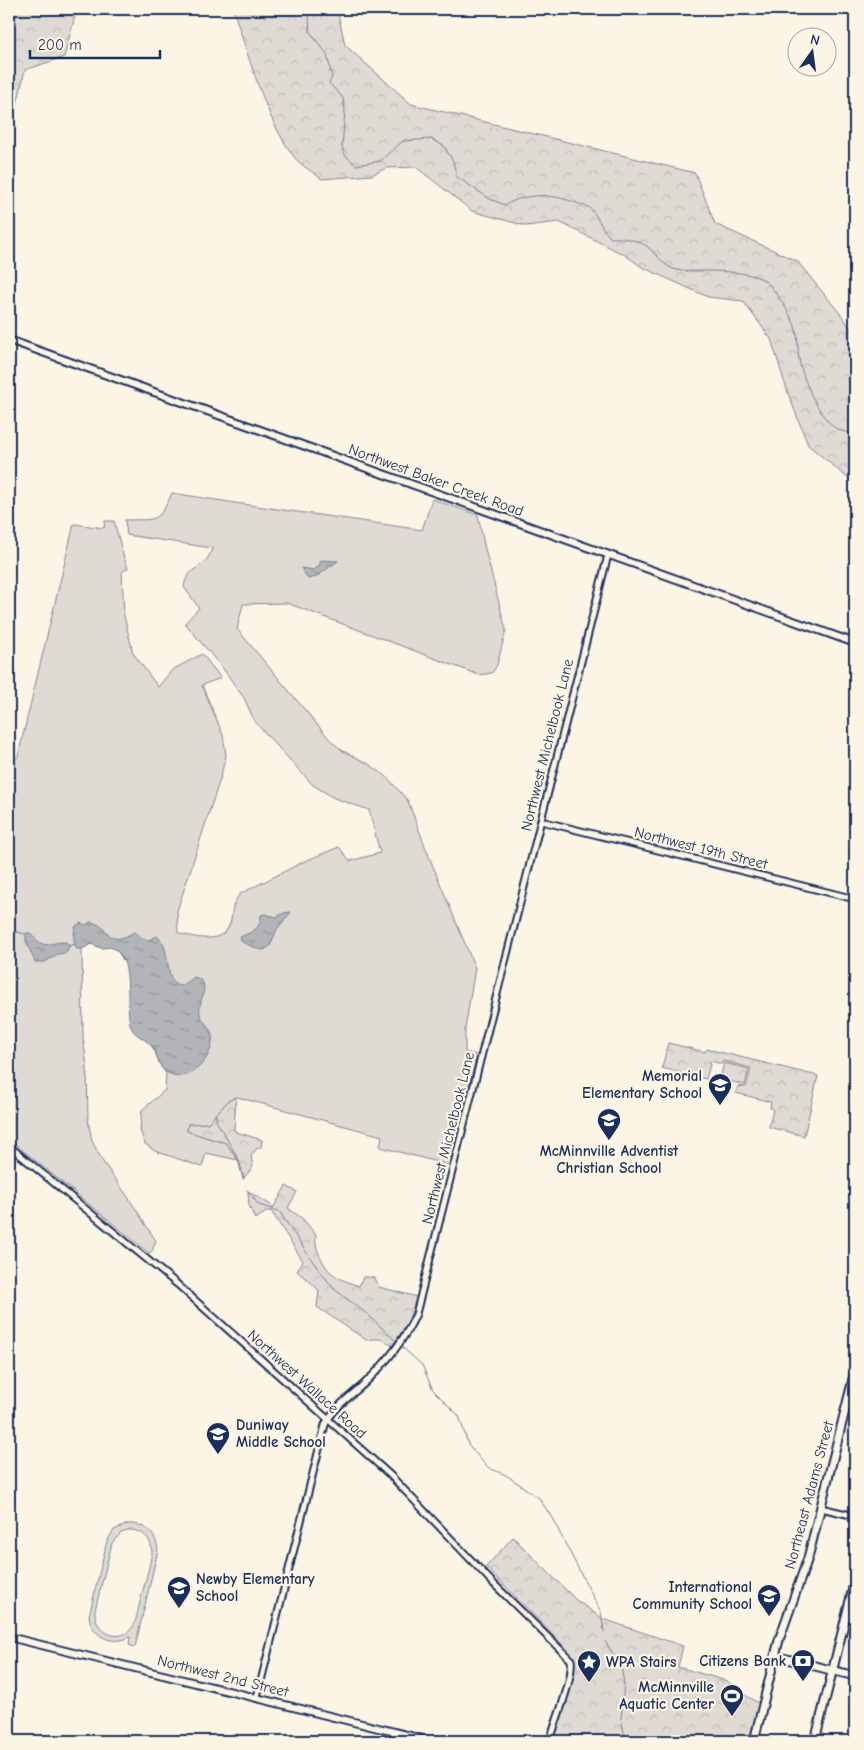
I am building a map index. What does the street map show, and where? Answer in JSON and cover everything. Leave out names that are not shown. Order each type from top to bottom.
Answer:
[{"type":"main road","name":"Northwest Baker Creek Road","points":[[9,340],[855,643]]},
{"type":"main road","name":"Northeast Adams Street","points":[[754,1741],[775,1656],[808,1558],[855,1371]]},
{"type":"main road","points":[[815,1741],[855,1580]]},
{"type":"main road","name":"Northwest 2nd Street","points":[[9,1637],[431,1741]]},
{"type":"main road","points":[[775,1656],[855,1676]]},
{"type":"street","name":"Northwest Michelbook Lane","points":[[257,1697],[321,1438],[328,1419],[388,1359],[405,1337],[416,1314],[608,555]]},
{"type":"street","name":"Northwest 19th Street","points":[[541,820],[855,899]]},
{"type":"street","name":"Northwest Wallace Road","points":[[9,1146],[177,1284],[408,1492],[494,1584],[571,1660],[563,1700],[550,1741]]},
{"type":"street","points":[[821,1508],[855,1516]]},
{"type":"green space","points":[[9,9],[77,9],[64,57],[25,70],[9,139]]},
{"type":"green space","points":[[233,9],[337,9],[345,45],[411,104],[695,173],[715,224],[797,261],[843,317],[855,336],[855,479],[850,480],[808,445],[788,393],[771,339],[743,301],[708,297],[642,267],[625,255],[559,222],[526,226],[472,211],[416,167],[386,168],[372,175],[322,179],[305,167],[295,158],[275,125],[259,86]]},
{"type":"green space","points":[[172,493],[422,530],[432,499],[478,515],[506,630],[497,665],[492,673],[479,675],[287,603],[243,604],[237,629],[331,741],[343,751],[367,763],[386,776],[408,801],[475,968],[465,1029],[465,1052],[477,1055],[449,1165],[380,1147],[382,1136],[237,1097],[228,1101],[208,1123],[188,1124],[187,1131],[226,1142],[238,1160],[206,1153],[202,1167],[155,1151],[145,1144],[140,1130],[142,1110],[165,1090],[166,1073],[161,1067],[151,1045],[131,1026],[127,966],[116,949],[110,947],[101,948],[91,944],[82,949],[83,1038],[87,1066],[88,1120],[92,1141],[103,1162],[156,1241],[152,1251],[149,1253],[9,1139],[9,869],[13,857],[9,856],[9,768],[18,756],[74,524],[104,528],[105,521],[114,521],[128,568],[122,572],[124,616],[133,653],[158,687],[172,670],[202,654],[221,678],[202,685],[223,735],[226,755],[177,911],[178,933],[202,938],[217,937],[223,934],[228,928],[234,904],[240,894],[305,861],[339,847],[350,861],[380,853],[369,810],[334,798],[313,785],[255,722],[244,698],[224,670],[185,623],[199,608],[184,587],[186,580],[206,560],[212,548],[127,535],[125,520],[155,518],[163,510]]},
{"type":"green space","points":[[668,1043],[705,1052],[707,1049],[818,1076],[804,1136],[769,1127],[773,1109],[770,1108],[771,1102],[736,1093],[738,1086],[746,1087],[751,1068],[723,1061],[722,1064],[711,1061],[706,1079],[662,1068]]},
{"type":"green space","points":[[724,1063],[749,1069],[745,1085],[720,1079]]},
{"type":"green space","points":[[236,1097],[234,1129],[236,1132],[262,1140],[261,1147],[256,1149],[251,1156],[253,1167],[243,1179],[238,1160],[226,1143],[187,1131],[188,1124],[208,1123],[228,1101]]},
{"type":"green space","points":[[286,1186],[297,1192],[288,1208],[303,1219],[316,1235],[318,1252],[324,1264],[332,1273],[359,1286],[363,1277],[373,1277],[379,1287],[417,1297],[407,1324],[392,1346],[380,1339],[366,1340],[317,1307],[319,1290],[297,1271],[303,1261],[271,1211],[255,1219],[249,1205],[248,1191],[274,1207]]},
{"type":"green space","points":[[128,1524],[140,1525],[149,1530],[157,1544],[158,1550],[135,1647],[129,1645],[130,1637],[123,1640],[104,1638],[94,1629],[89,1616],[107,1541],[114,1530]],"holes":[[[131,1530],[140,1532],[149,1540],[152,1553],[134,1625],[123,1635],[116,1636],[103,1630],[96,1618],[95,1610],[112,1543],[121,1533]]]},
{"type":"green space","points":[[513,1537],[576,1600],[603,1619],[683,1646],[678,1667],[727,1681],[738,1691],[763,1706],[754,1741],[553,1741],[574,1664],[572,1654],[486,1567]]},
{"type":"water","points":[[321,560],[338,561],[316,577],[308,579],[301,568],[314,570],[319,566]]},
{"type":"water","points":[[291,912],[277,929],[270,946],[264,950],[242,942],[240,937],[258,927],[261,915],[265,914],[276,917]]},
{"type":"water","points":[[90,922],[102,927],[113,937],[125,937],[134,932],[149,940],[157,936],[164,947],[169,971],[174,983],[179,985],[185,984],[194,977],[200,979],[204,987],[200,1013],[211,1033],[212,1044],[205,1060],[199,1067],[192,1072],[176,1076],[164,1071],[151,1045],[133,1030],[129,1019],[127,972],[120,953],[112,947],[102,948],[91,944],[82,949],[77,949],[74,938],[76,926],[80,923],[86,925]]},
{"type":"water","points":[[26,933],[30,933],[46,945],[66,942],[69,946],[66,953],[58,954],[45,962],[35,962],[26,941]]},
{"type":"waterway","points":[[311,9],[309,19],[310,32],[327,54],[332,77],[329,83],[343,98],[345,110],[342,147],[345,155],[356,165],[380,161],[403,141],[431,139],[444,146],[453,161],[457,177],[490,199],[505,205],[532,196],[550,196],[568,200],[591,209],[611,238],[621,238],[642,243],[673,269],[679,271],[734,272],[760,278],[766,282],[784,304],[795,325],[802,372],[819,409],[837,429],[855,433]]},
{"type":"waterway","points":[[9,930],[25,934]]},
{"type":"waterway","points":[[69,946],[75,944]]},
{"type":"waterway","points":[[215,1113],[217,1122],[239,1160],[244,1179]]},
{"type":"waterway","points":[[247,1190],[259,1205],[279,1211],[311,1259],[334,1289],[367,1314],[397,1342]]},
{"type":"waterway","points":[[402,1347],[422,1365],[433,1390],[459,1416],[468,1444],[482,1461],[489,1468],[506,1475],[539,1498],[552,1518],[601,1612],[604,1632]]},
{"type":"waterway","points":[[605,1641],[621,1667],[624,1683],[621,1719],[626,1741]]},
{"type":"place","name":"Memorial Elementary School","points":[[720,1106]]},
{"type":"place","name":"McMinnville Adventist Christian School","points":[[609,1141]]},
{"type":"place","name":"Duniway Middle School","points":[[218,1455]]},
{"type":"place","name":"Newby Elementary School","points":[[179,1609]]},
{"type":"place","name":"International Community School","points":[[769,1617]]},
{"type":"place","name":"Citizens Bank","points":[[803,1682]]},
{"type":"place","name":"WPA Stairs","points":[[589,1683]]},
{"type":"place","name":"McMinnville Aquatic Center","points":[[732,1717]]}]
